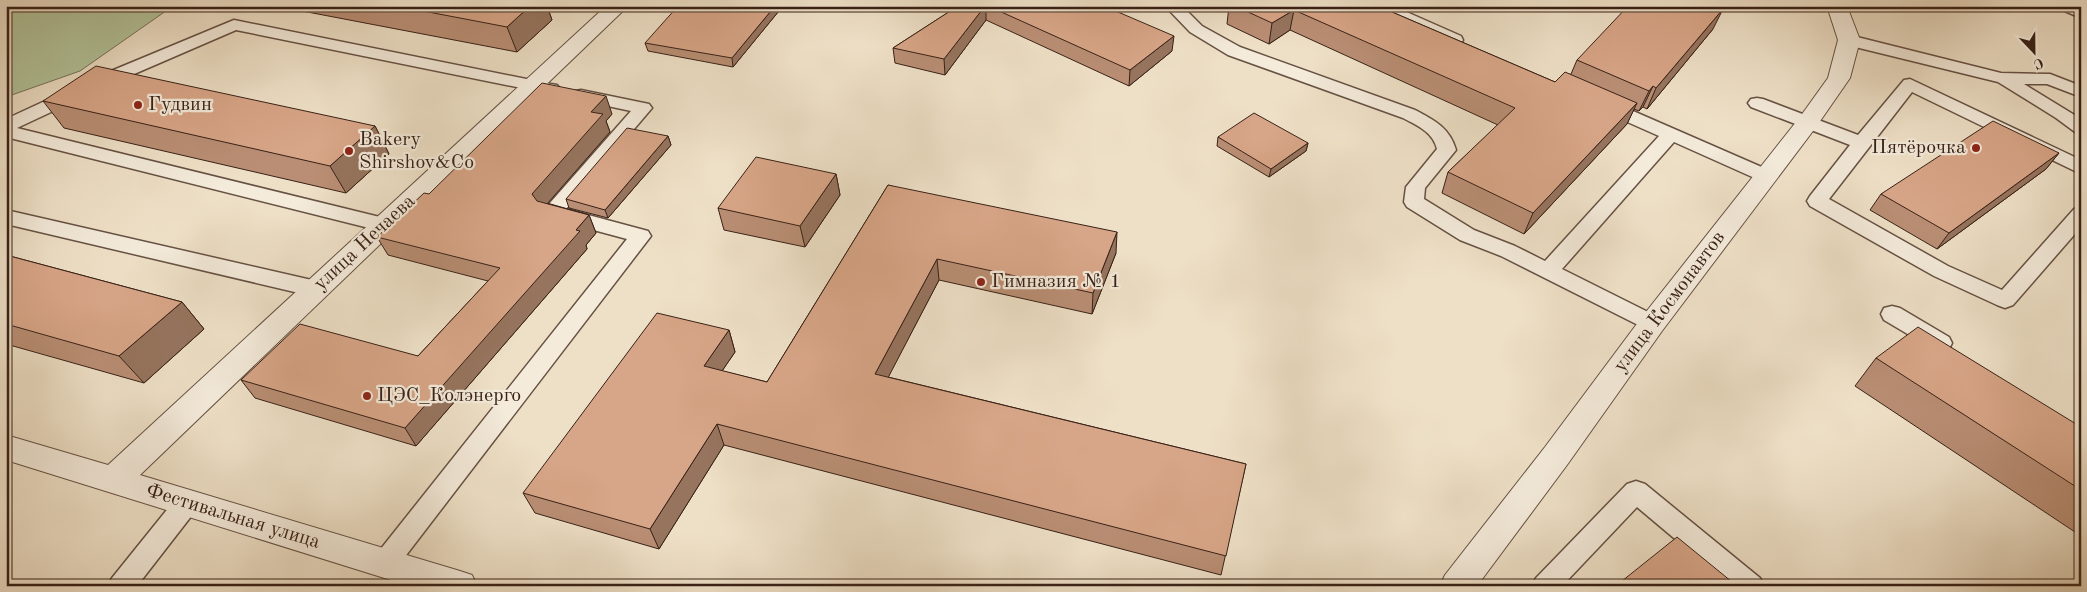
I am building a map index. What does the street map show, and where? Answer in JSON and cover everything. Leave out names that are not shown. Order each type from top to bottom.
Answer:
[{"type":"street","name":"улица Нечаева","points":[[112,480],[618,6]]},
{"type":"street","points":[[1837,6],[1849,40]]},
{"type":"street","name":"улица Космонавтов","points":[[1457,586],[1556,456],[1652,324],[1808,122],[1838,78],[1849,40]]},
{"type":"street","name":"Фестивальная улица","points":[[6,447],[460,586]]},
{"type":"lane","points":[[1173,6],[1196,29],[1234,51],[1409,114],[1431,126],[1445,138],[1447,150],[1416,187],[1414,202],[1467,235],[1508,251],[1652,324]]},
{"type":"lane","points":[[1379,6],[1468,45]]},
{"type":"lane","points":[[2066,6],[2081,13]]},
{"type":"lane","points":[[6,126],[105,80],[234,26],[643,108],[552,212],[641,236],[385,563]]},
{"type":"lane","points":[[1849,40],[2001,78],[2050,79],[2081,92]]},
{"type":"lane","points":[[2001,78],[2062,114],[2081,128]]},
{"type":"lane","points":[[2081,168],[1910,84],[1817,201],[1941,271],[2004,300],[2081,214]]},
{"type":"lane","points":[[1593,100],[1766,176]]},
{"type":"lane","points":[[1757,102],[1862,143]]},
{"type":"lane","points":[[6,131],[385,225]]},
{"type":"lane","points":[[1548,271],[1671,134]]},
{"type":"lane","points":[[6,217],[316,289]]},
{"type":"lane","points":[[1892,314],[1960,355]]},
{"type":"lane","points":[[1545,586],[1636,491],[1751,586]]},
{"type":"lane","points":[[120,586],[187,503]]},
{"type":"green space","points":[[6,6],[173,6],[80,71],[6,97]]},
{"type":"building","points":[[397,6],[530,6],[507,27]]},
{"type":"building","points":[[678,6],[775,6],[732,58],[645,43]]},
{"type":"building","points":[[958,6],[985,6],[944,59],[893,48]]},
{"type":"building","points":[[988,6],[1104,6],[1174,36],[1130,70]]},
{"type":"building","points":[[1235,6],[1378,6],[1555,82],[1565,72],[1637,103],[1533,213],[1448,172],[1515,108],[1294,10],[1272,23]]},
{"type":"building","points":[[1628,6],[1722,6],[1723,9],[1656,88],[1653,86],[1649,91],[1577,60]]},
{"type":"building","points":[[96,66],[375,126],[330,166],[43,101]]},
{"type":"building","points":[[542,83],[606,96],[591,112],[603,114],[532,194],[537,201],[589,215],[576,230],[580,231],[405,428],[241,380],[300,324],[418,356],[500,268],[377,237],[424,193],[429,194]]},
{"type":"building","points":[[1254,113],[1308,143],[1271,169],[1218,137]]},
{"type":"building","points":[[1993,121],[2059,153],[1949,233],[1881,194]]},
{"type":"building","points":[[627,128],[668,136],[605,210],[566,199]]},
{"type":"building","points":[[756,157],[836,174],[800,226],[718,208]]},
{"type":"building","points":[[888,185],[1117,232],[1093,293],[937,259],[875,374],[1246,464],[1226,556],[717,424],[650,529],[523,493],[657,313],[729,330],[704,366],[767,382]]},
{"type":"building","points":[[6,255],[182,302],[119,356],[6,324]]},
{"type":"building","points":[[1918,327],[2081,427],[2081,490],[1876,358]]},
{"type":"building","points":[[1677,537],[1737,586],[1627,586],[1622,581]]},
{"type":"place","name":"Гудвин","points":[[138,105]]},
{"type":"place","name":"Пятёрочка","points":[[1976,148]]},
{"type":"place","name":"Bakery Shirshov&Co","points":[[349,151]]},
{"type":"place","name":"Гимназия № 1","points":[[981,282]]},
{"type":"place","name":"ЦЭС_Колэнерго","points":[[367,396]]}]
